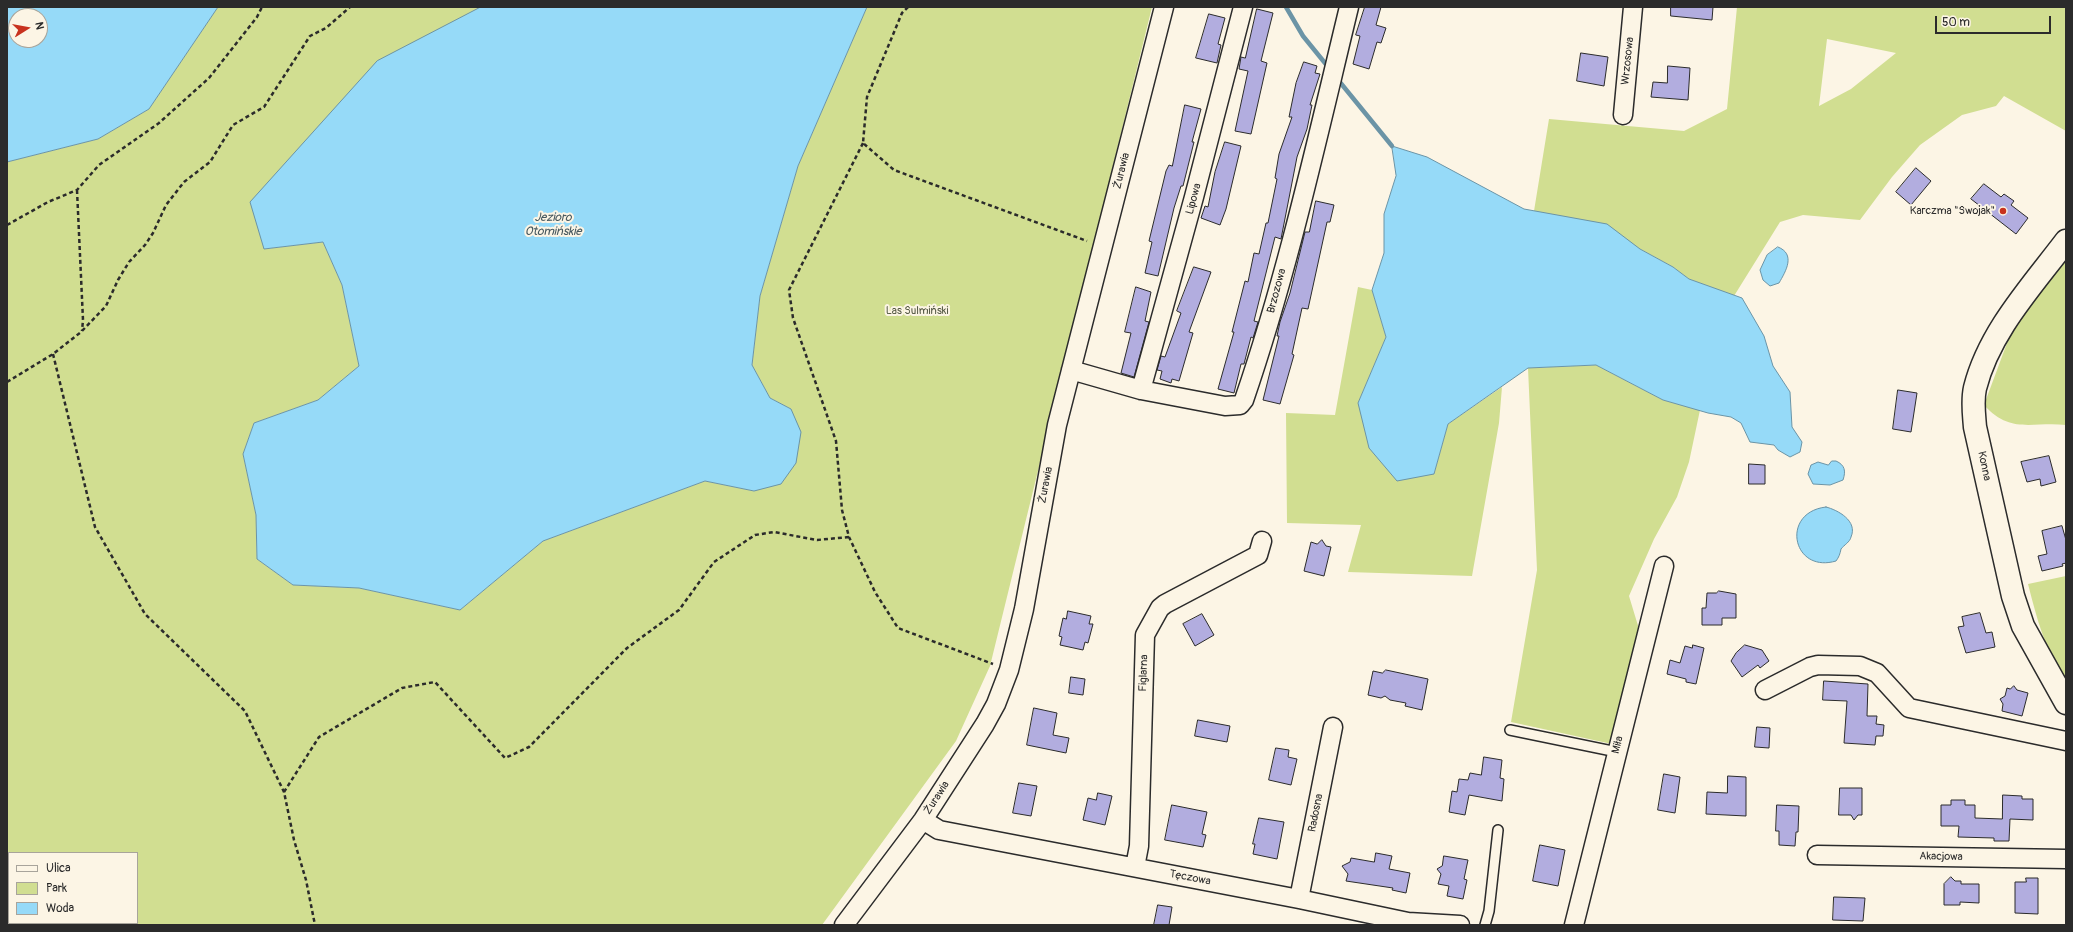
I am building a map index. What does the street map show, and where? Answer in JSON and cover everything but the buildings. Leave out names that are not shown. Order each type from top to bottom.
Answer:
[{"type":"street","name":"Żurawia","points":[[844,925],[923,820],[985,724],[996,704],[1009,670],[1024,609],[1057,425],[1164,7]]},
{"type":"street","name":"Lipowa","points":[[1141,390],[1194,197],[1242,7]]},
{"type":"street","name":"Brzozowa","points":[[1071,370],[1141,390],[1225,406],[1240,405],[1244,400],[1263,346],[1311,165],[1350,7]]},
{"type":"street","name":"Wrzosowa","points":[[1623,115],[1634,7]]},
{"type":"street","name":"Konna","points":[[2066,241],[2005,324],[1986,357],[1974,389],[1973,402],[1976,428],[2013,596],[2023,626],[2066,703]]},
{"type":"street","name":"Figlarna","points":[[1135,867],[1139,846],[1145,635],[1160,608],[1164,604],[1258,554],[1262,540]]},
{"type":"street","name":"Miła","points":[[1574,925],[1664,566]]},
{"type":"street","points":[[1765,690],[1810,667],[1818,665],[1860,666],[1877,673],[1909,708],[2066,741]]},
{"type":"street","name":"Radosna","points":[[1299,899],[1333,727]]},
{"type":"street","name":"Tęczowa","points":[[923,820],[939,830],[1299,899],[1408,922],[1460,925]]},
{"type":"street","name":"Akacjowa","points":[[1817,855],[2066,859]]},
{"type":"lane","points":[[1510,730],[1617,752]]},
{"type":"lane","points":[[1484,925],[1489,911],[1498,830]]},
{"type":"path","points":[[7,225],[48,202],[77,190],[99,164],[159,123],[209,78],[257,17],[262,7]]},
{"type":"path","points":[[7,382],[53,354],[82,332],[106,306],[118,280],[129,262],[145,245],[153,233],[166,205],[184,182],[197,170],[210,162],[233,125],[264,107],[310,36],[326,28],[350,7]]},
{"type":"path","points":[[908,7],[902,13],[867,97],[862,144],[789,290],[793,318],[836,441],[842,510],[849,537],[875,592],[898,628],[1009,670]]},
{"type":"path","points":[[862,144],[894,170],[1102,247]]},
{"type":"path","points":[[77,190],[83,320],[82,332]]},
{"type":"path","points":[[53,354],[95,527],[145,614],[244,711],[284,792],[315,925]]},
{"type":"path","points":[[284,792],[319,737],[402,688],[435,682],[505,758],[529,747],[627,648],[679,610],[714,562],[755,534],[774,532],[817,540],[849,537]]},
{"type":"green space","name":"Las Sulmiński","points":[[218,7],[481,7],[453,23],[264,249],[323,242],[342,285],[359,366],[318,400],[254,423],[243,454],[256,515],[257,559],[293,585],[359,588],[460,610],[543,541],[705,481],[754,491],[791,409],[770,398],[752,365],[760,296],[798,166],[867,7],[1152,7],[990,666],[956,741],[822,925],[7,925],[7,162],[98,139],[149,109]]},
{"type":"green space","points":[[1737,7],[2066,7],[2066,131],[2004,96],[1996,106],[1962,115],[1920,145],[1892,177],[1860,220],[1803,215],[1780,222],[1734,296],[1689,279],[1673,267],[1640,249],[1534,211],[1549,119],[1684,131],[1727,109]],"holes":[[[1827,39],[1896,53],[1851,89],[1819,106]]]},
{"type":"green space","points":[[2066,256],[2066,425],[2023,425],[2004,420],[1984,405],[2010,335]]},
{"type":"green space","points":[[1358,287],[1372,290],[1386,337],[1358,403],[1434,474],[1448,424],[1502,387],[1499,423],[1472,576],[1348,572],[1361,525],[1287,523],[1286,413],[1335,415]]},
{"type":"green space","points":[[1596,365],[1663,400],[1700,410],[1689,462],[1677,497],[1654,539],[1629,596],[1639,629],[1612,744],[1511,722],[1537,570],[1528,368]]},
{"type":"green space","points":[[2066,576],[2066,681],[2052,658],[2047,646],[2038,622],[2028,584]]},
{"type":"water","points":[[7,7],[218,7],[149,109],[98,139],[7,162]]},
{"type":"water","name":"Jezioro Otomińskie","points":[[481,7],[867,7],[798,166],[760,296],[752,365],[770,398],[791,409],[801,432],[796,463],[781,484],[754,491],[705,481],[543,541],[460,610],[359,588],[293,585],[257,559],[256,515],[243,454],[254,423],[318,400],[359,366],[342,285],[323,242],[264,249],[250,202],[377,61]]},
{"type":"water","points":[[1392,146],[1427,157],[1524,209],[1607,224],[1640,249],[1673,267],[1689,279],[1742,298],[1764,336],[1773,366],[1790,392],[1792,427],[1802,442],[1800,452],[1790,457],[1778,450],[1774,445],[1750,442],[1741,423],[1731,417],[1708,413],[1663,400],[1596,365],[1528,368],[1448,424],[1434,474],[1397,481],[1369,448],[1358,403],[1386,337],[1372,290],[1384,253],[1384,214],[1396,176]]},
{"type":"water","points":[[1778,247],[1787,254],[1787,268],[1779,283],[1770,286],[1763,280],[1760,270],[1767,255]]},
{"type":"water","points":[[1832,461],[1836,461],[1843,466],[1843,480],[1830,485],[1813,484],[1808,474],[1811,465],[1818,462],[1828,465]]},
{"type":"water","points":[[1826,507],[1846,517],[1852,526],[1852,531],[1850,539],[1841,549],[1836,561],[1821,563],[1809,559],[1801,551],[1797,541],[1797,530],[1802,519],[1811,511]]},
{"type":"waterway","points":[[1286,7],[1303,36],[1329,68]]},
{"type":"waterway","points":[[1339,81],[1392,146]]},
{"type":"place","name":"Karczma \"Swojak\"","points":[[2003,211]]}]
